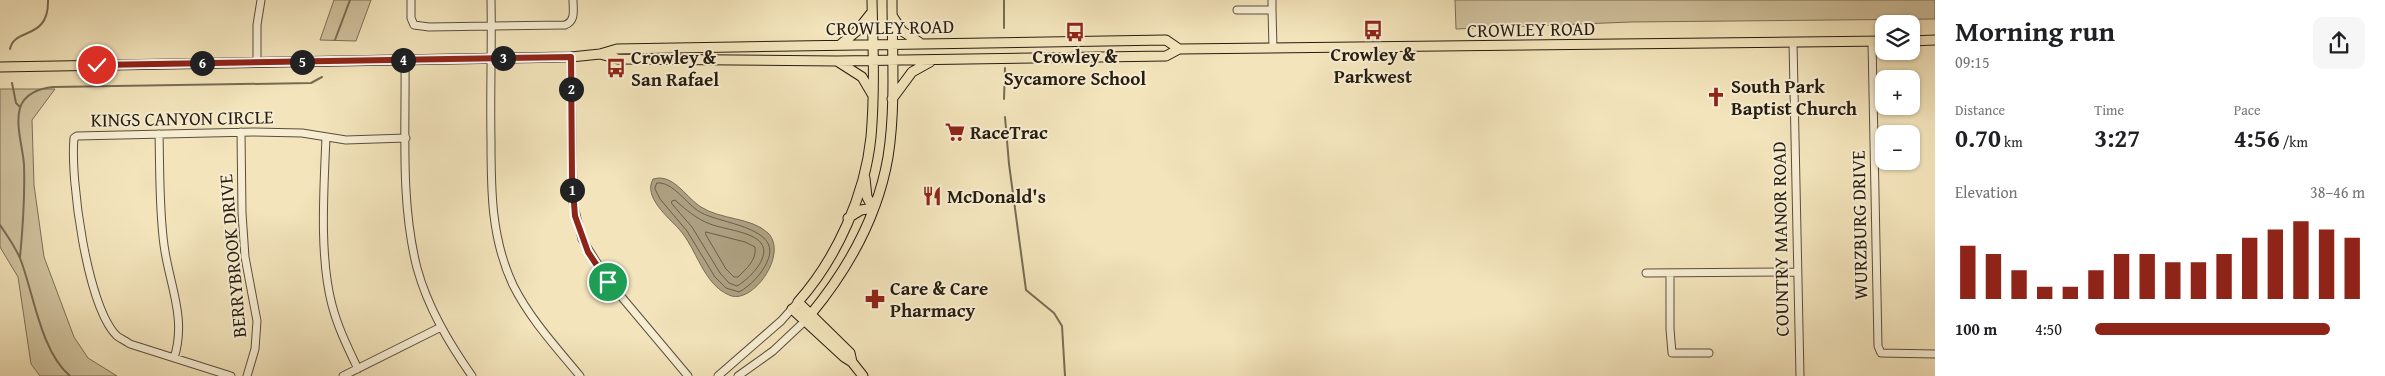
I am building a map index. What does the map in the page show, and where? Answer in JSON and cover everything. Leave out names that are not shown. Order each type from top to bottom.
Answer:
[{"type":"main road","points":[[795,305],[827,262],[848,219],[865,170],[871,138],[873,97],[872,0]]},
{"type":"main road","points":[[811,314],[848,262],[873,208],[888,156],[892,100],[892,0]]},
{"type":"main road","points":[[840,44],[857,31],[872,12]]},
{"type":"main road","points":[[892,15],[902,31],[922,43]]},
{"type":"main road","name":"CROWLEY ROAD","points":[[0,67],[571,57],[600,54],[617,49],[840,44],[1166,40],[1179,49]]},
{"type":"main road","points":[[1920,41],[1935,40]]},
{"type":"main road","name":"CROWLEY ROAD","points":[[600,54],[618,59],[892,61],[1166,56],[1179,49],[1872,41]]},
{"type":"main road","points":[[638,59],[652,54],[698,52],[710,47]]},
{"type":"main road","points":[[892,100],[912,72],[934,60]]},
{"type":"main road","points":[[837,61],[862,77],[873,97]]},
{"type":"main road","points":[[865,170],[867,197],[873,208]]},
{"type":"main road","points":[[848,219],[861,210],[873,208]]},
{"type":"main road","points":[[795,305],[811,314],[850,353],[852,362]]},
{"type":"main road","points":[[795,305],[805,322],[852,362],[863,376]]},
{"type":"street","points":[[256,62],[257,25],[261,0]]},
{"type":"street","points":[[411,0],[411,18],[414,25],[417,26],[565,25],[570,23],[573,18],[573,0]]},
{"type":"street","points":[[491,0],[491,192],[494,229],[513,285],[524,304],[580,376]]},
{"type":"street","points":[[1272,0],[1273,48]]},
{"type":"street","points":[[1237,10],[1272,10]]},
{"type":"street","name":"WURZBURG DRIVE","points":[[1872,41],[1878,346],[1881,353],[1891,355],[1935,354]]},
{"type":"street","name":"COUNTRY MANOR ROAD","points":[[1793,42],[1800,376]]},
{"type":"street","points":[[571,57],[572,178],[575,216],[582,239],[608,282],[688,376]]},
{"type":"street","points":[[405,60],[410,233],[423,286],[440,327],[472,376]]},
{"type":"street","name":"KINGS CANYON CIRCLE","points":[[231,376],[122,340],[106,320],[82,245],[74,144],[77,136],[241,132],[302,133],[346,140],[406,138]]},
{"type":"street","name":"BERRYBROOK DRIVE","points":[[241,132],[242,213],[245,257],[257,321],[255,349],[247,376]]},
{"type":"street","points":[[159,134],[160,213],[164,246],[178,302],[180,326],[178,345],[174,358]]},
{"type":"street","points":[[326,137],[325,255],[329,290],[337,321],[358,369]]},
{"type":"street","points":[[1646,273],[1797,272]]},
{"type":"street","points":[[1670,273],[1672,353],[1709,353]]},
{"type":"street","points":[[718,376],[781,321],[795,305]]},
{"type":"street","points":[[738,376],[773,351],[805,322],[811,314]]},
{"type":"street","points":[[343,376],[440,327]]},
{"type":"shaded area","points":[[334,0],[371,0],[356,41],[320,40]]},
{"type":"shaded area","points":[[1455,0],[1935,0],[1935,19],[1920,19],[1920,15],[1875,15],[1875,20],[1631,22],[1456,29]]},
{"type":"shaded area","points":[[0,89],[55,89],[32,120],[34,185],[44,257],[74,337],[88,358],[117,376],[40,376],[31,364],[18,277],[0,247]]},
{"type":"water","points":[[659,178],[671,181],[701,207],[753,224],[768,233],[773,242],[774,253],[771,265],[757,286],[748,293],[738,296],[729,295],[713,283],[706,275],[685,237],[654,200],[651,186],[653,179]]},
{"type":"waterway","points":[[10,49],[13,42],[31,32],[43,22],[47,13],[48,0]]},
{"type":"waterway","points":[[335,40],[350,0]]},
{"type":"waterway","points":[[1004,0],[1004,28]]},
{"type":"waterway","points":[[1004,99],[1005,68]]},
{"type":"waterway","points":[[20,257],[24,177],[19,115],[22,103],[29,95],[53,87],[311,83],[322,77]]},
{"type":"waterway","points":[[12,83],[16,103],[20,107]]},
{"type":"waterway","points":[[1005,117],[1009,164],[1026,290],[1054,313],[1062,326],[1065,376]]},
{"type":"waterway","points":[[0,225],[20,258],[45,337],[60,365],[70,376]]},
{"type":"place","name":"Crowley & Parkwest","points":[[1373,30]]},
{"type":"place","name":"Crowley & Sycamore School","points":[[1075,32]]},
{"type":"place","name":"Crowley & San Rafael","points":[[616,68]]},
{"type":"place","name":"South Park Baptist Church","points":[[1716,97]]},
{"type":"place","name":"RaceTrac","points":[[955,132]]},
{"type":"place","name":"McDonald's","points":[[932,196]]},
{"type":"place","name":"Care & Care Pharmacy","points":[[875,299]]},
{"type":"route","points":[[97,65],[571,57],[572,178],[575,216],[588,252],[608,282]]}]
